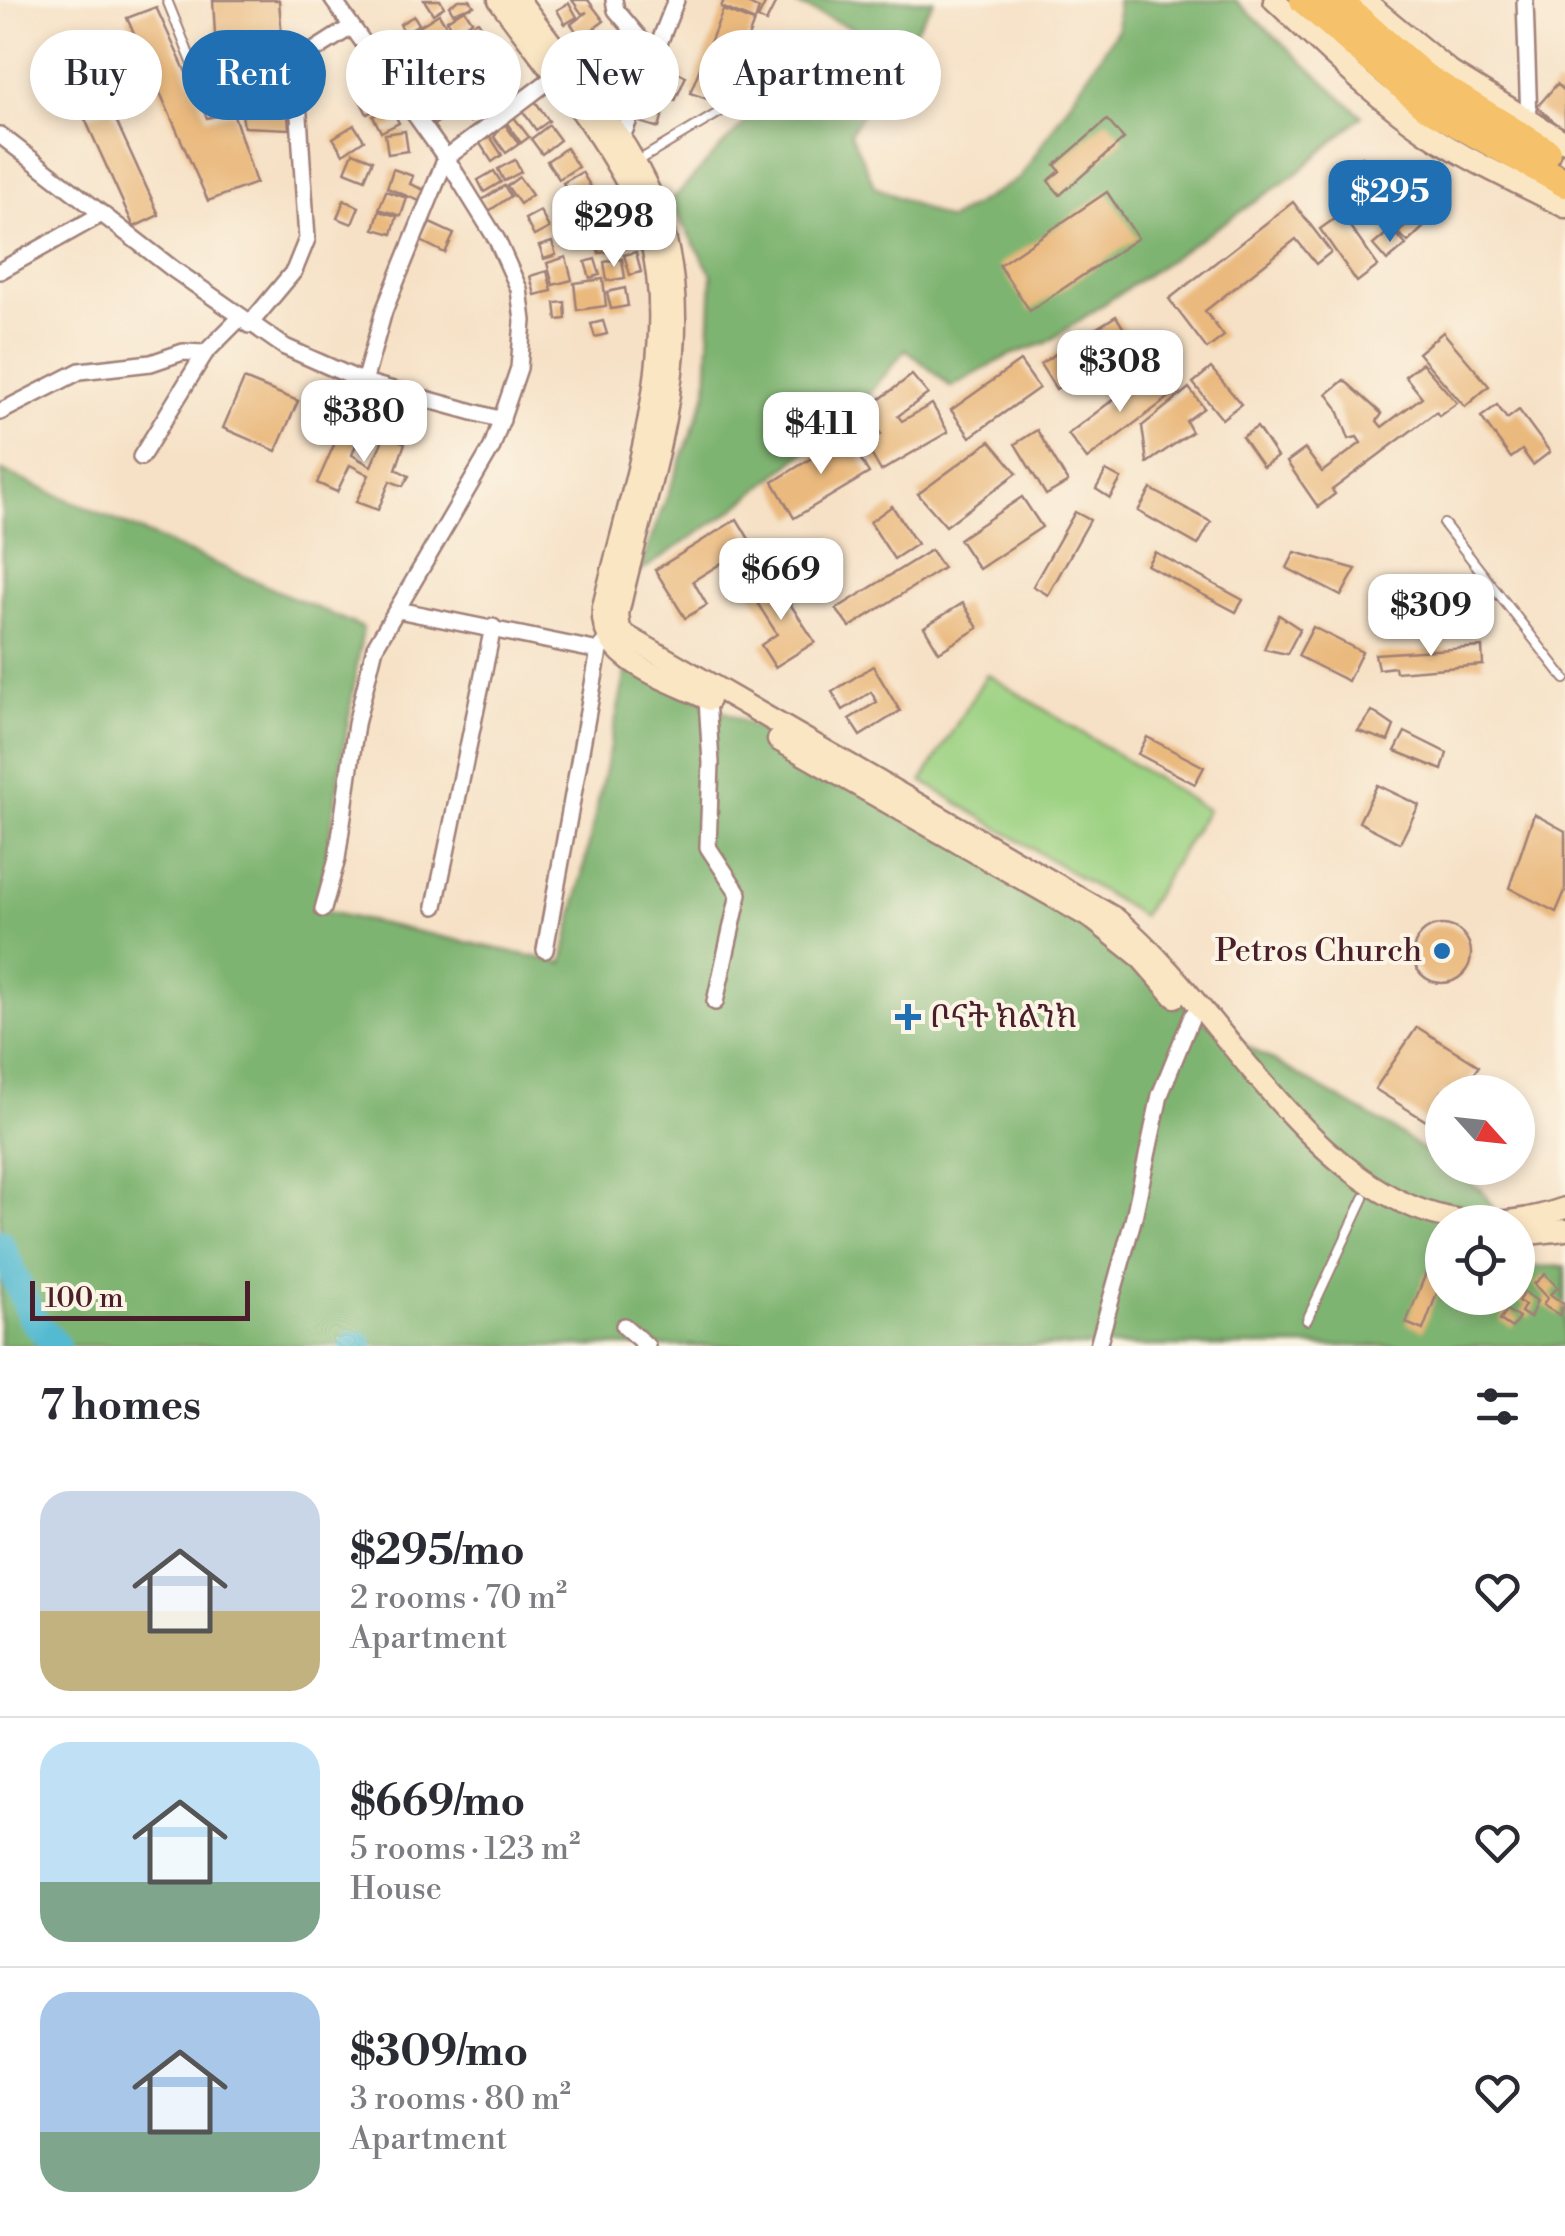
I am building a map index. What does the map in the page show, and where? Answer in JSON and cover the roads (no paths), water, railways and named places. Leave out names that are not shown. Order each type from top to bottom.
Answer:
[{"type":"highway","points":[[1304,0],[1425,106],[1565,183]]},
{"type":"highway","points":[[1336,0],[1424,78],[1565,162]]},
{"type":"main road","points":[[499,0],[541,60]]},
{"type":"main road","points":[[519,0],[616,149],[648,232],[659,278],[662,327],[655,381],[603,607],[603,645],[706,698],[1094,920],[1139,956],[1192,1016],[1226,1046],[1317,1142],[1381,1194],[1425,1210]]},
{"type":"main road","points":[[1274,0],[1360,83],[1404,117],[1461,154],[1565,207]]},
{"type":"main road","points":[[1364,0],[1436,62],[1565,142]]},
{"type":"main road","points":[[591,120],[634,163],[669,244],[678,325],[671,386],[618,614],[620,632],[1115,918],[1153,951],[1306,1150],[1364,1198],[1425,1223]]},
{"type":"main road","points":[[1535,1224],[1565,1208]]},
{"type":"main road","points":[[1535,1229],[1565,1230]]},
{"type":"street","points":[[323,908],[337,860],[366,676],[375,647],[470,488],[502,420],[522,345],[519,288],[497,240],[446,158],[333,0]]},
{"type":"street","points":[[614,0],[616,10],[633,30]]},
{"type":"street","points":[[662,30],[676,0]]},
{"type":"street","points":[[1524,0],[1530,122]]},
{"type":"street","points":[[141,457],[206,352],[244,322],[294,271],[310,223],[296,70],[304,57],[351,28]]},
{"type":"street","points":[[364,382],[384,311],[446,158],[541,88]]},
{"type":"street","points":[[616,149],[627,120]]},
{"type":"street","points":[[0,135],[244,322],[318,364],[364,382],[502,420]]},
{"type":"street","points":[[0,272],[100,215]]},
{"type":"street","points":[[0,412],[80,372],[151,363],[183,352],[206,352]]},
{"type":"street","points":[[398,610],[603,645],[545,950]]},
{"type":"street","points":[[436,906],[494,627]]},
{"type":"street","points":[[706,698],[712,763],[708,847],[739,894],[715,1002]]},
{"type":"street","points":[[1098,1346],[1134,1217],[1160,1095],[1192,1016]]},
{"type":"street","points":[[624,1326],[648,1346]]},
{"type":"lane","points":[[166,0],[182,39]]},
{"type":"lane","points":[[634,163],[706,120]]},
{"type":"lane","points":[[1444,524],[1565,680]]},
{"type":"lane","points":[[1308,1320],[1364,1198]]},
{"type":"waterway","points":[[0,1243],[32,1318],[56,1346]]},
{"type":"waterway","points":[[354,1346],[359,1346]]},
{"type":"place","name":"Petros Church","points":[[1442,951]]},
{"type":"place","name":"ቦናት ክልንክ","points":[[908,1017]]}]
